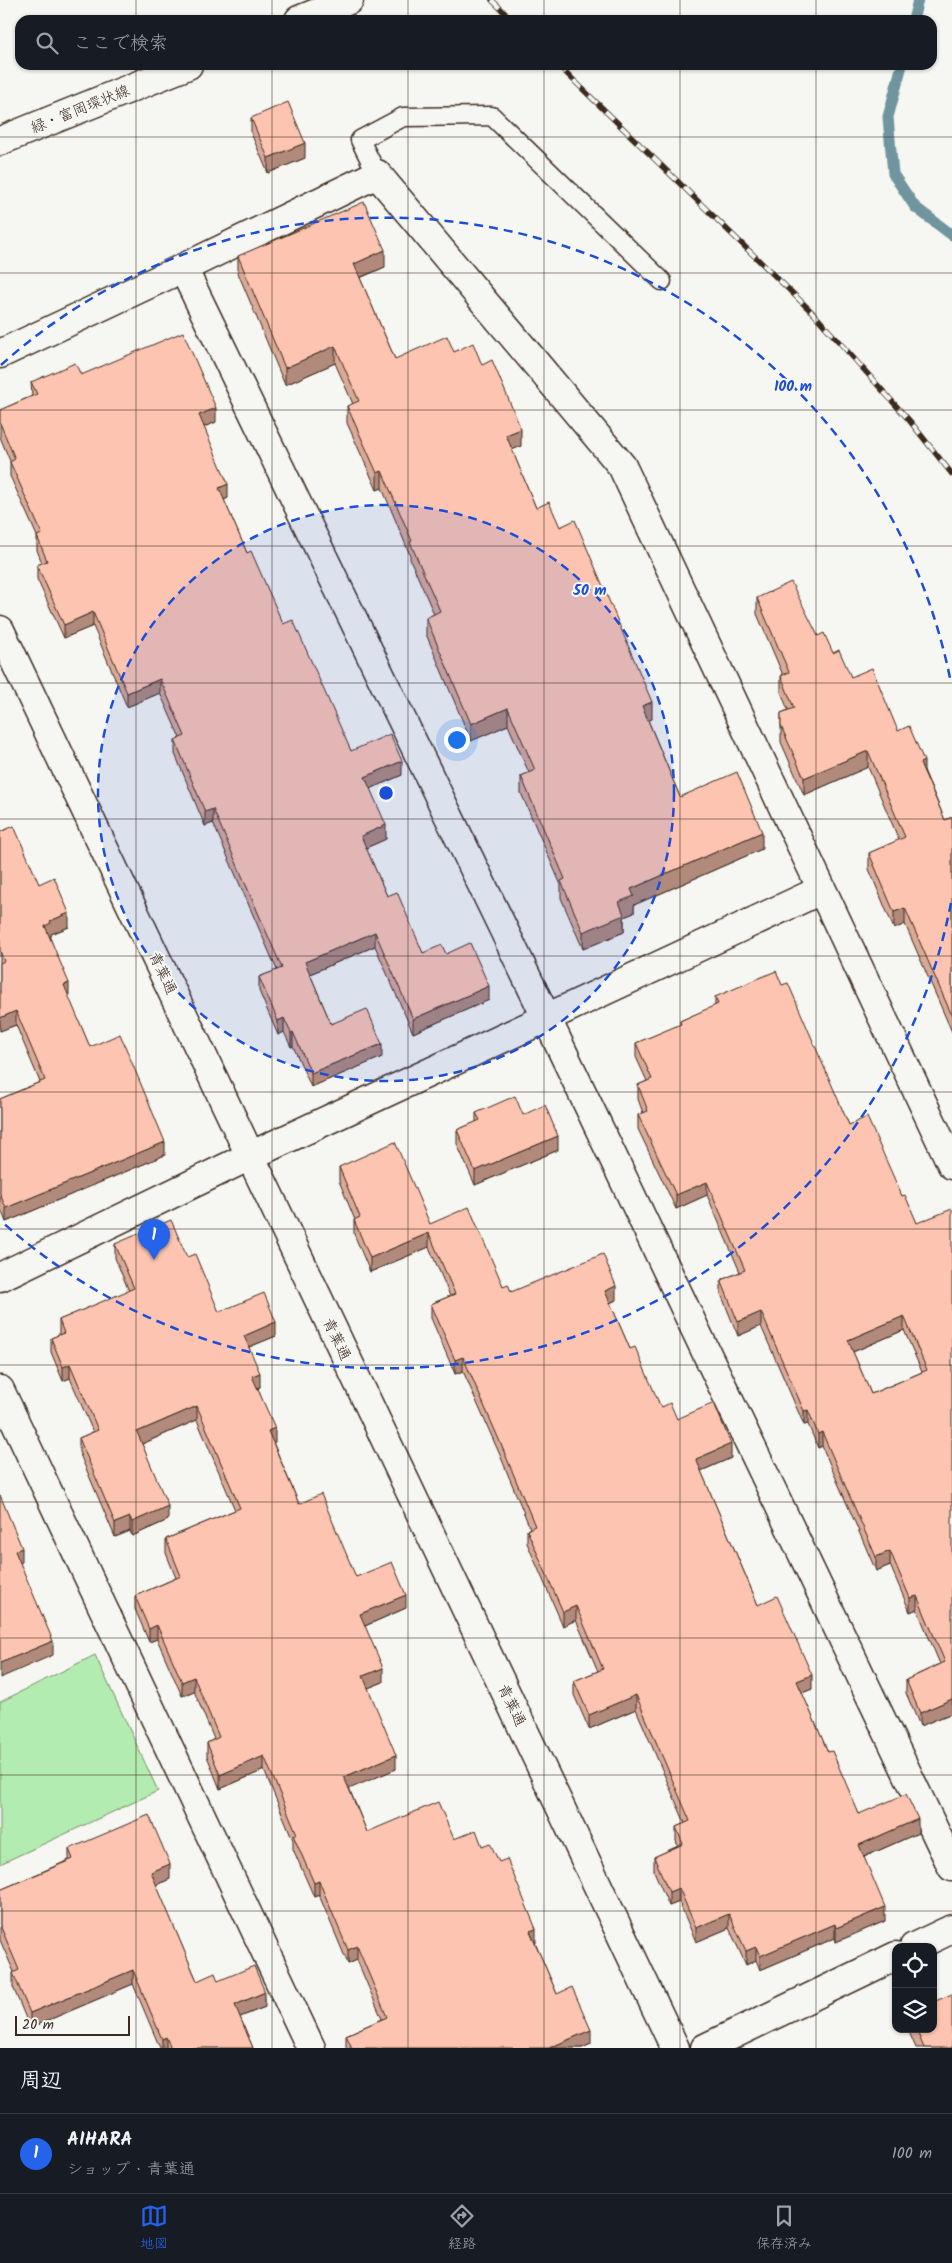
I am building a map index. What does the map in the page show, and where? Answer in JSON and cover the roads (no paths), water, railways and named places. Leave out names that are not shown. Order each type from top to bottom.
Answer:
[{"type":"street","points":[[312,15],[349,0]]},
{"type":"street","name":"緑・富岡環状線","points":[[0,141],[176,70]]},
{"type":"street","points":[[0,354],[377,174],[622,466],[952,1165]]},
{"type":"street","points":[[183,268],[546,1019],[952,1867]]},
{"type":"street","name":"青葉通","points":[[0,630],[675,2048]]},
{"type":"street","points":[[0,1277],[250,1156],[821,890]]},
{"type":"street","points":[[0,1390],[311,2048]]},
{"type":"street","points":[[922,1943],[952,1928]]},
{"type":"street","points":[[705,2048],[892,1958]]},
{"type":"lane","points":[[377,174],[360,140],[403,117],[492,116],[662,281]]},
{"type":"waterway","points":[[914,15],[918,0]]},
{"type":"waterway","points":[[901,70],[888,117],[893,174],[915,207],[952,235]]},
{"type":"railway","points":[[492,0],[507,15]]},
{"type":"railway","points":[[563,70],[814,314],[909,420],[952,474]]},
{"type":"place","name":"AIHARA","points":[[154,1260]]}]
